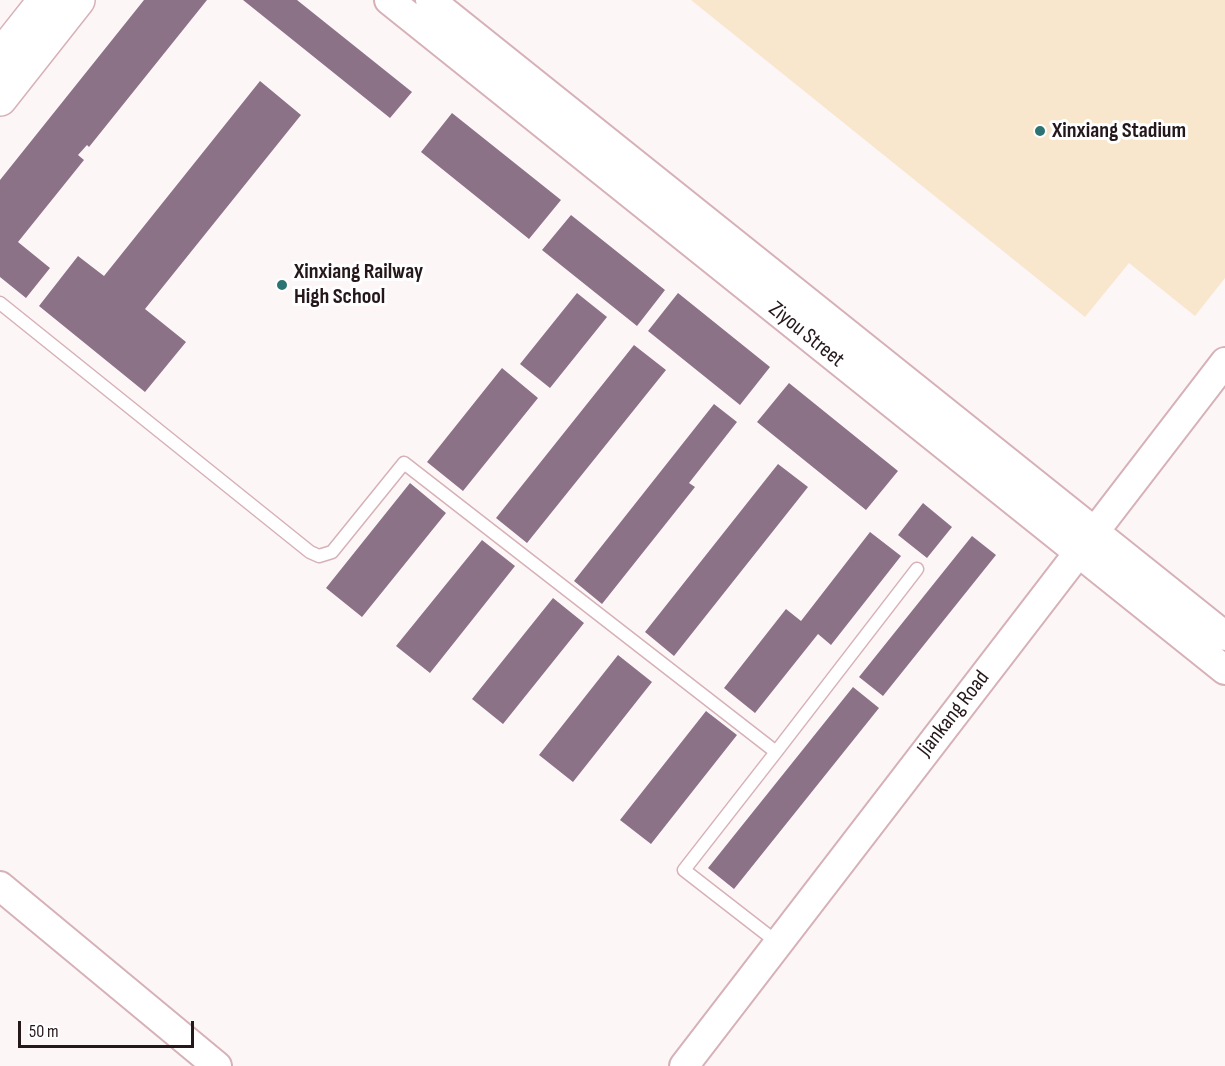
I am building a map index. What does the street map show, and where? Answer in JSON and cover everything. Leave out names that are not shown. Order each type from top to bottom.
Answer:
[{"type":"main road","points":[[0,57],[45,0]]},
{"type":"main road","points":[[0,99],[78,0]]},
{"type":"street","name":"Ziyou Street","points":[[389,0],[1086,542],[1225,636]]},
{"type":"street","name":"Ziyou Street","points":[[430,0],[1086,542],[1225,670]]},
{"type":"street","name":"Jiankang Road","points":[[684,1066],[1225,362]]},
{"type":"street","points":[[0,885],[217,1066]]},
{"type":"lane","points":[[0,303],[310,552],[319,556],[332,552],[404,464],[776,752]]},
{"type":"lane","points":[[778,943],[684,870],[917,569]]},
{"type":"shaded area","name":"Xinxiang Stadium","points":[[691,0],[1225,0],[1225,278],[1195,316],[1129,263],[1085,317]]},
{"type":"building","points":[[144,0],[207,0],[89,147],[87,145],[78,155],[84,160],[18,242],[50,268],[26,298],[0,277],[0,180]]},
{"type":"building","points":[[243,0],[297,0],[412,92],[390,118]]},
{"type":"building","points":[[260,81],[301,115],[145,309],[186,342],[145,392],[39,306],[78,256],[104,276]]},
{"type":"building","points":[[452,113],[561,200],[529,239],[421,152]]},
{"type":"building","points":[[571,215],[665,290],[637,326],[542,250]]},
{"type":"building","points":[[577,293],[607,317],[550,388],[520,364]]},
{"type":"building","points":[[678,293],[770,367],[740,405],[648,331]]},
{"type":"building","points":[[634,345],[666,370],[527,543],[496,518]]},
{"type":"building","points":[[502,368],[538,398],[463,491],[427,462]]},
{"type":"building","points":[[789,383],[898,471],[866,510],[757,422]]},
{"type":"building","points":[[714,404],[737,422],[689,483],[695,487],[602,604],[574,581]]},
{"type":"building","points":[[778,464],[808,487],[674,656],[645,632]]},
{"type":"building","points":[[410,483],[446,513],[362,617],[326,588]]},
{"type":"building","points":[[923,503],[952,527],[927,558],[898,535]]},
{"type":"building","points":[[870,532],[901,556],[831,645],[818,634],[755,713],[724,688],[786,609],[801,621]]},
{"type":"building","points":[[972,536],[996,555],[883,696],[859,677]]},
{"type":"building","points":[[482,540],[515,566],[430,673],[396,646]]},
{"type":"building","points":[[553,598],[584,623],[503,724],[472,699]]},
{"type":"building","points":[[618,655],[652,682],[573,782],[539,755]]},
{"type":"building","points":[[853,687],[879,708],[734,889],[708,868]]},
{"type":"building","points":[[706,711],[737,735],[651,844],[620,820]]},
{"type":"place","name":"Xinxiang Stadium","points":[[1040,131]]},
{"type":"place","name":"Xinxiang Railway High School","points":[[282,285]]}]
